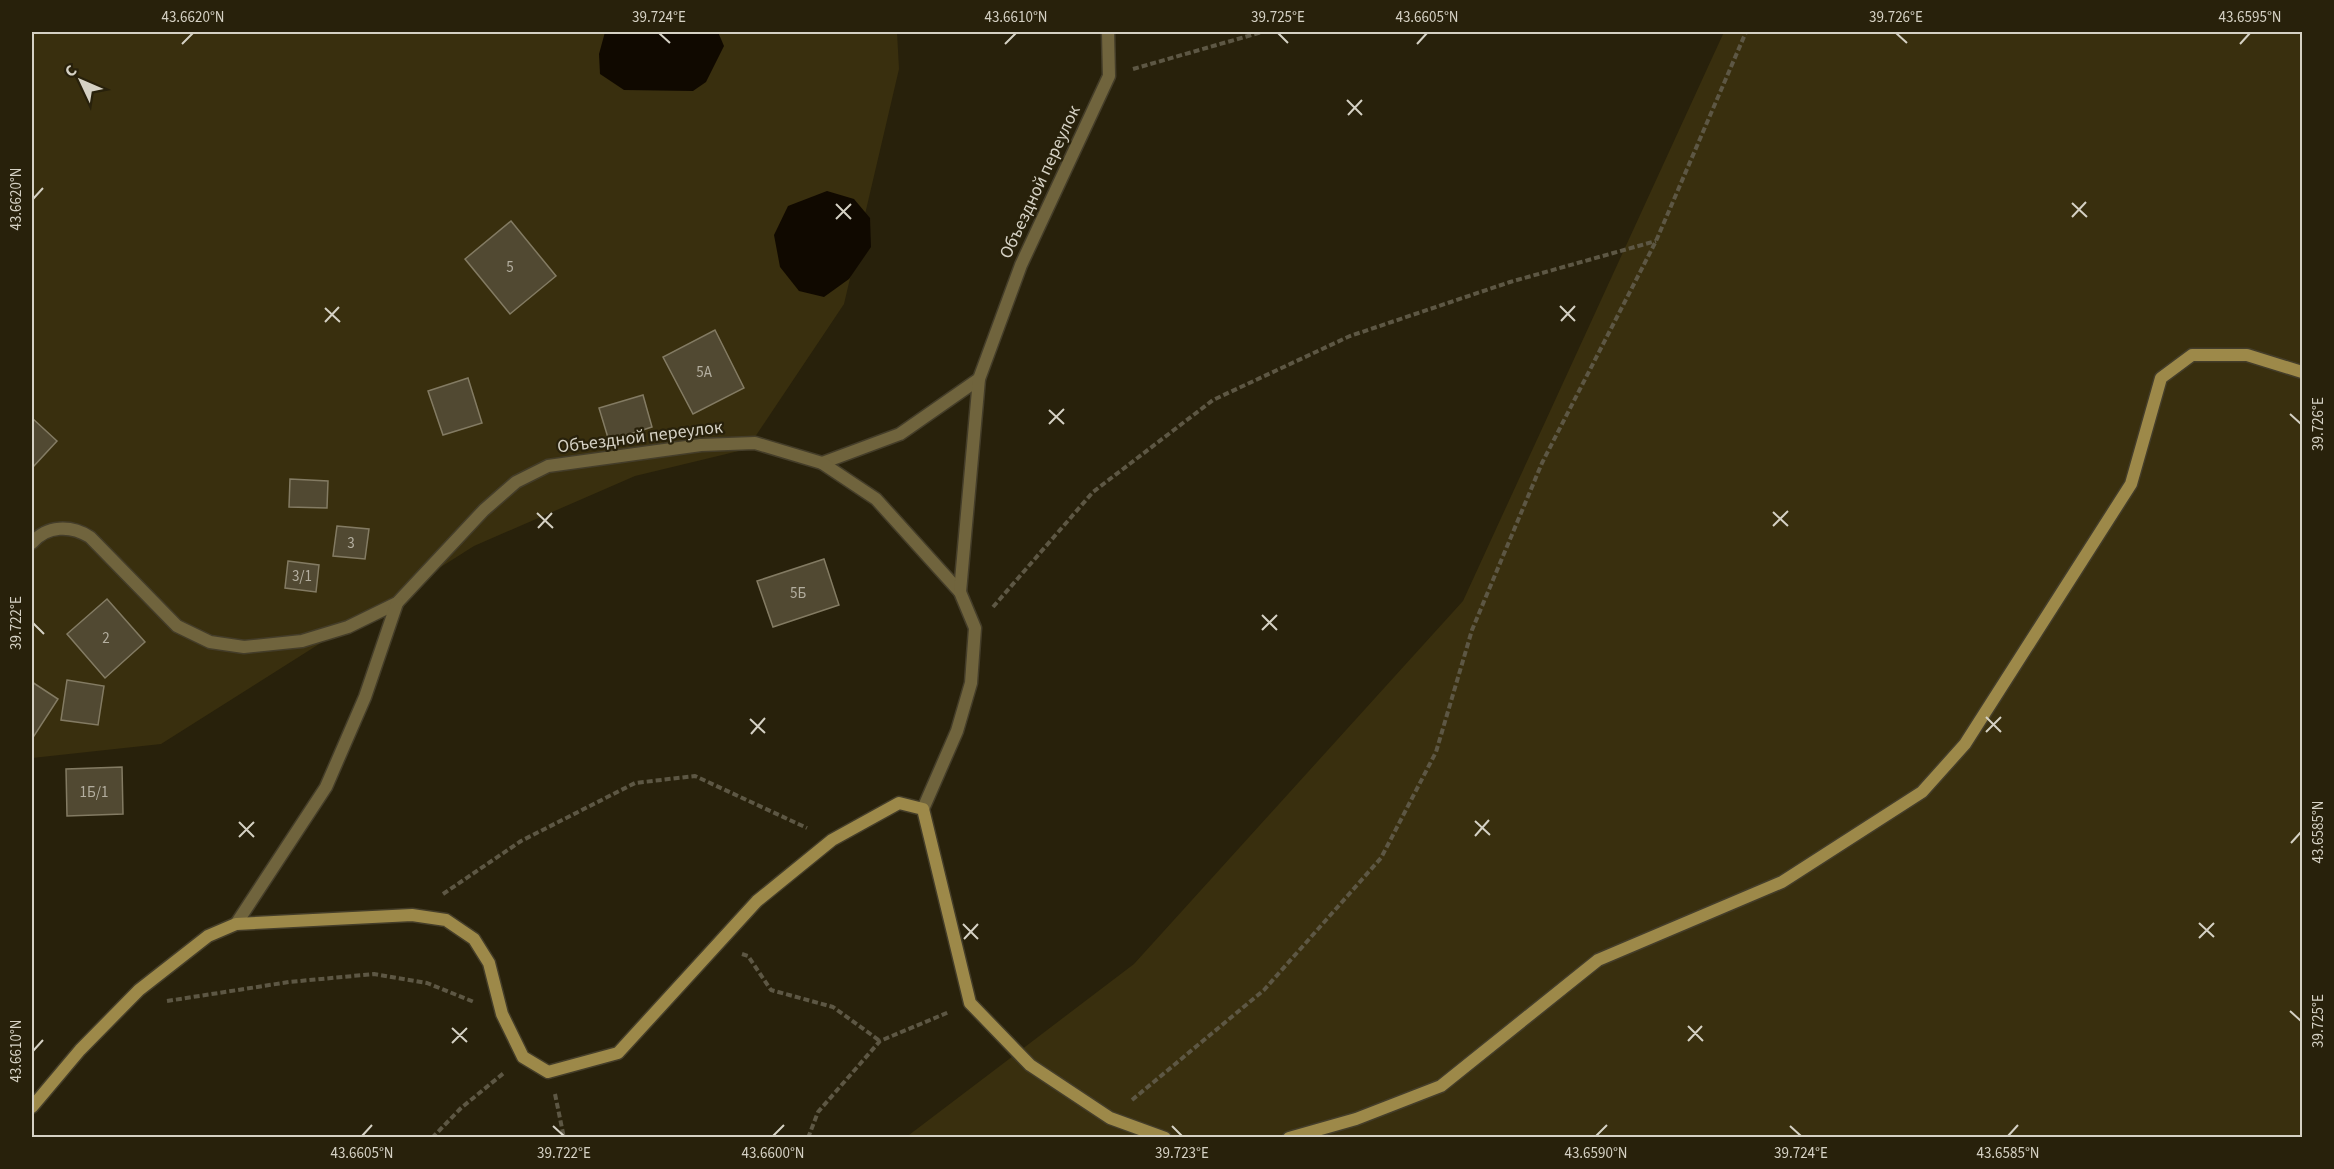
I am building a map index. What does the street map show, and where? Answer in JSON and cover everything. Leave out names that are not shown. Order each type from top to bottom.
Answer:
[{"type":"street","name":"Объездной переулок","points":[[960,592],[979,379],[1021,265],[1109,76],[1108,32]]},
{"type":"street","points":[[1289,1137],[1356,1119],[1441,1086],[1598,960],[1782,882],[1922,792],[1965,744],[2131,484],[2162,378],[2192,355],[2247,355],[2302,372]]},
{"type":"street","points":[[822,463],[900,434],[979,379]]},
{"type":"street","name":"Объездной переулок","points":[[32,543],[38,536],[59,528],[76,528],[90,537],[177,626],[210,642],[244,646],[302,641],[348,627],[397,603],[484,510],[516,482],[548,466],[701,445],[754,443],[822,463],[876,499],[960,592]]},
{"type":"street","points":[[960,592],[975,628],[971,683],[957,731],[923,808],[970,1003],[1030,1065],[1110,1118],[1165,1137]]},
{"type":"street","points":[[236,924],[326,787],[365,697],[397,603]]},
{"type":"street","points":[[32,1107],[80,1050],[139,990],[208,936],[236,924],[412,915],[446,920],[474,939],[489,963],[502,1014],[523,1057],[549,1072],[618,1053],[757,902],[832,840],[899,803],[923,808]]},
{"type":"path","points":[[1109,76],[1262,32]]},
{"type":"path","points":[[1110,1118],[1264,990],[1381,858],[1436,752],[1472,630],[1542,463],[1656,241],[1746,32]]},
{"type":"path","points":[[975,628],[1093,492],[1213,400],[1350,336],[1510,282],[1656,241]]},
{"type":"path","points":[[412,915],[520,842],[635,783],[695,777],[832,840]]},
{"type":"path","points":[[717,946],[748,956],[771,990],[833,1007],[880,1041]]},
{"type":"path","points":[[124,1006],[289,982],[374,974],[427,983],[502,1014]]},
{"type":"path","points":[[808,1137],[818,1112],[880,1041],[970,1003]]},
{"type":"path","points":[[432,1137],[461,1108],[523,1057]]},
{"type":"path","points":[[549,1072],[561,1114],[564,1137]]},
{"type":"shaded area","points":[[32,32],[897,32],[899,69],[844,304],[747,449],[635,476],[474,546],[161,744],[32,758]]},
{"type":"shaded area","points":[[605,32],[718,32],[724,46],[706,82],[693,91],[624,90],[600,74],[599,54]]},
{"type":"shaded area","points":[[1724,32],[2302,32],[2302,1137],[905,1138],[1134,964],[1463,601]]},
{"type":"shaded area","points":[[827,191],[854,199],[870,218],[871,247],[849,279],[824,297],[799,291],[780,267],[774,235],[788,206]]},
{"type":"building","points":[[511,221],[556,276],[510,314],[465,259]]},
{"type":"building","points":[[715,330],[744,388],[693,414],[663,357]]},
{"type":"building","points":[[468,378],[482,423],[443,435],[428,391]]},
{"type":"building","points":[[643,395],[652,427],[609,441],[599,408]]},
{"type":"building","points":[[32,418],[57,441],[32,468]]},
{"type":"building","points":[[290,479],[328,481],[327,508],[289,507]]},
{"type":"building","points":[[337,526],[369,529],[365,559],[333,556]]},
{"type":"building","points":[[824,559],[839,605],[773,627],[757,581]]},
{"type":"building","points":[[288,561],[319,565],[316,592],[285,588]]},
{"type":"building","points":[[107,599],[145,642],[105,678],[67,634]]},
{"type":"building","points":[[67,680],[104,686],[98,725],[61,720]]},
{"type":"building","points":[[32,682],[58,699],[32,739]]},
{"type":"building","points":[[122,767],[123,814],[67,816],[66,769]]}]
